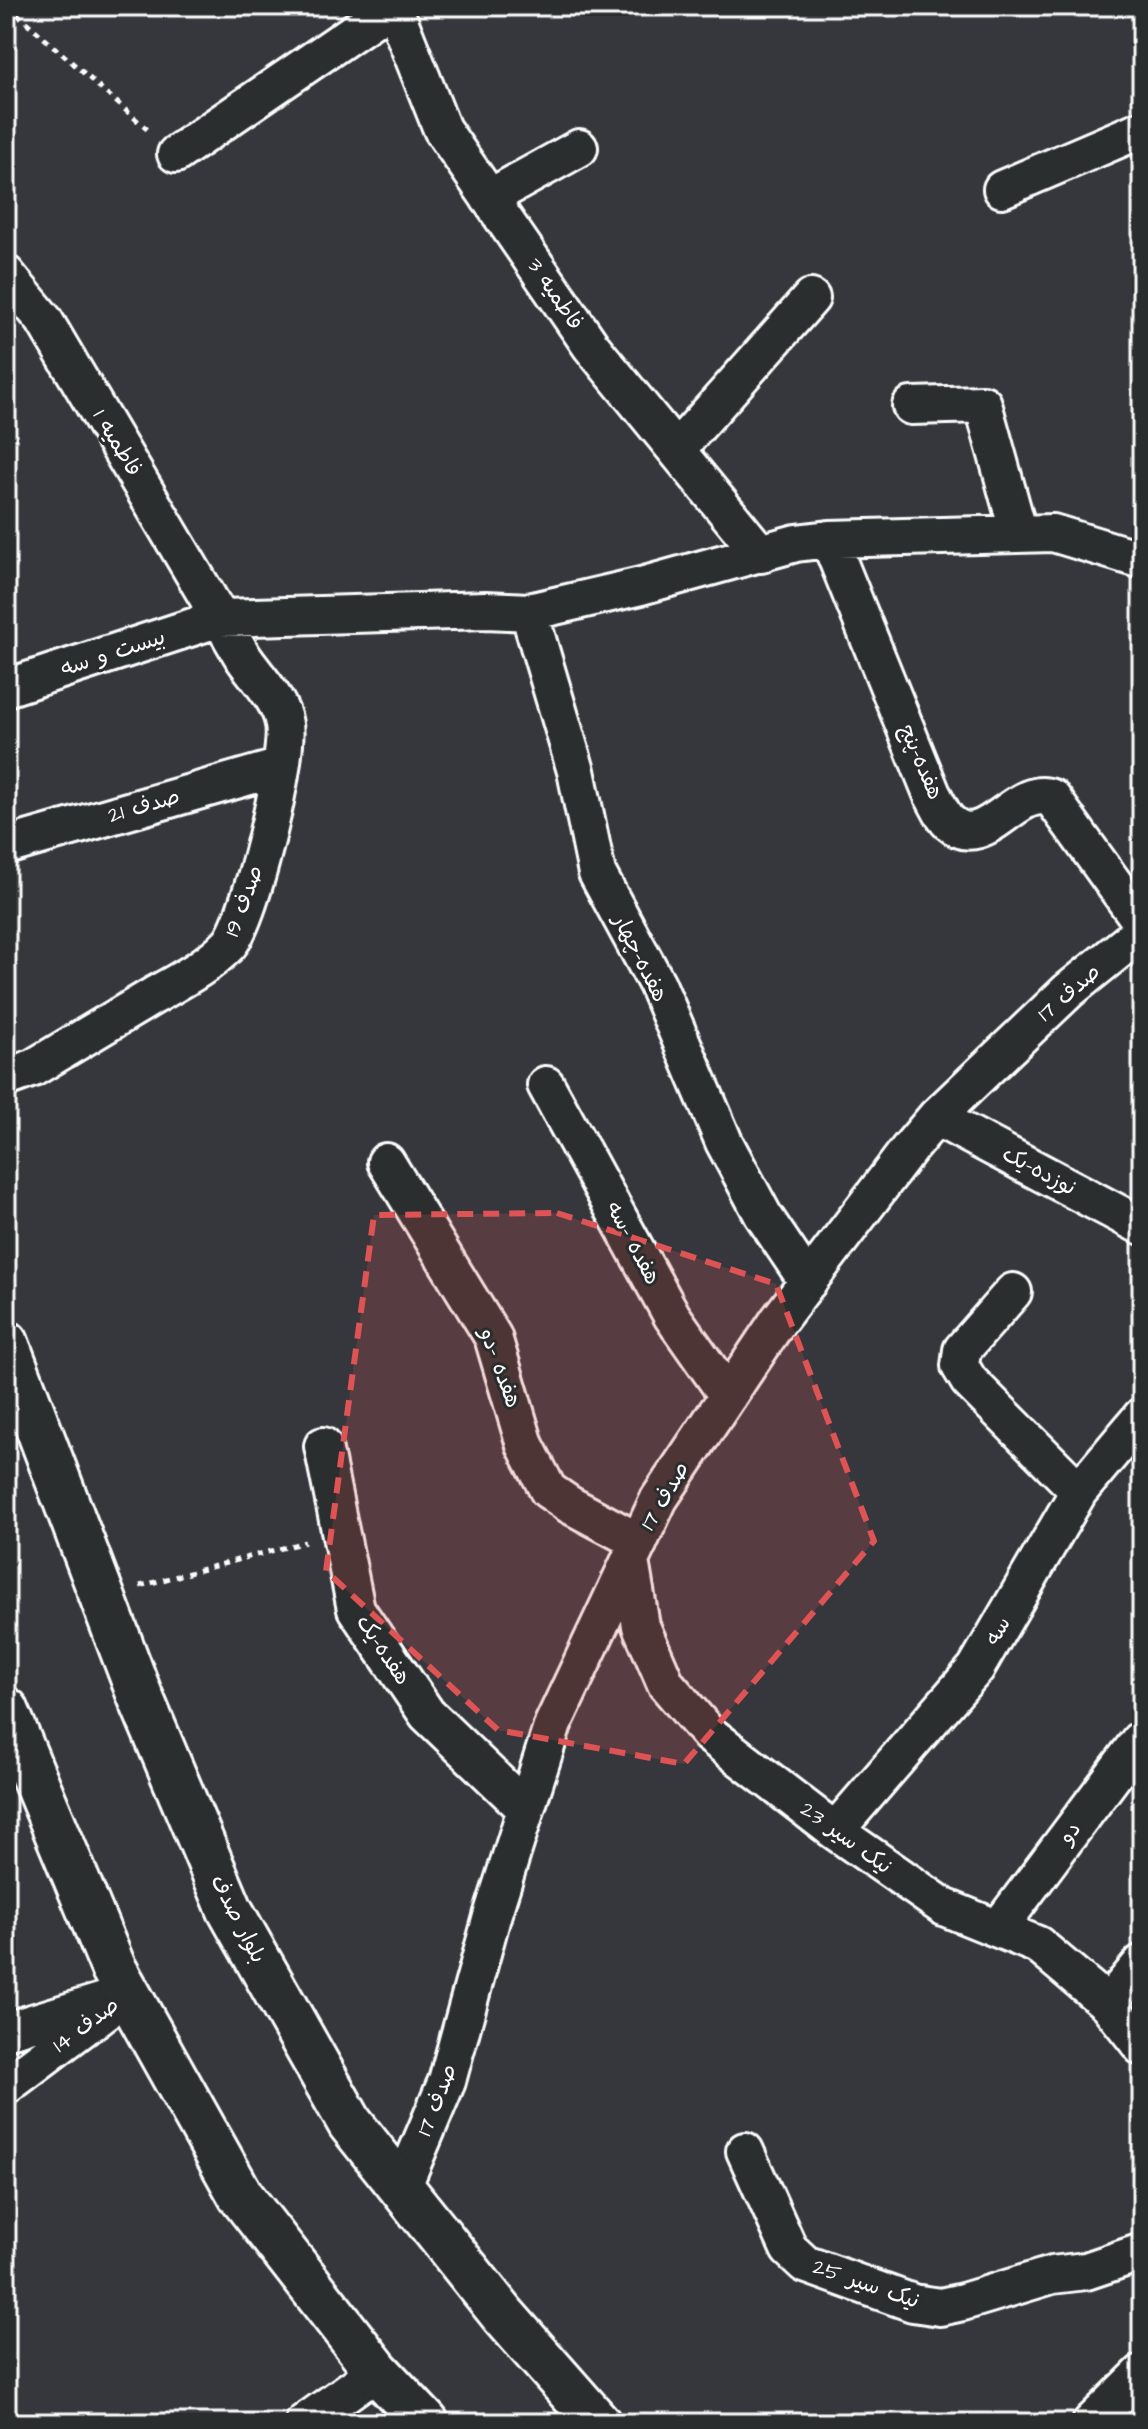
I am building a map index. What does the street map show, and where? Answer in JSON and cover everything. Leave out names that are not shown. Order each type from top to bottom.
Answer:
[{"type":"street","points":[[176,154],[392,6]]},
{"type":"street","name":"فاطمیه 3","points":[[392,6],[442,129],[591,346],[761,554]]},
{"type":"street","points":[[1002,189],[1142,129]]},
{"type":"street","points":[[489,198],[579,148]]},
{"type":"street","name":"فاطمیه 1","points":[[7,276],[44,320],[220,618]]},
{"type":"street","points":[[676,450],[811,298]]},
{"type":"street","points":[[911,406],[983,404],[1019,534]]},
{"type":"street","name":"بیست و سه","points":[[6,688],[220,618],[486,610],[529,612],[796,543],[829,539],[1053,533],[1142,560]]},
{"type":"street","name":"هفده-پنج","points":[[829,539],[932,794],[948,822],[966,830],[983,829],[1031,795],[1043,794],[1052,798],[1142,923]]},
{"type":"street","name":"هفده-چهار","points":[[529,612],[576,771],[597,873],[657,984],[724,1142],[763,1215],[808,1282]]},
{"type":"street","name":"صدف 19","points":[[6,1078],[33,1068],[206,965],[231,942],[245,911],[275,810],[285,739],[284,722],[277,703],[243,657],[220,618]]},
{"type":"street","name":"صدف 21","points":[[6,846],[281,767]]},
{"type":"street","name":"صدف 17","points":[[402,2188],[447,2081],[493,1913],[553,1724],[659,1499],[778,1321],[936,1117],[1068,991],[1142,931]]},
{"type":"street","name":"هفده -سه","points":[[546,1085],[672,1316],[728,1396]]},
{"type":"street","name":"نوزده-یک","points":[[936,1117],[1142,1226]]},
{"type":"street","name":"هفده -دو","points":[[386,1162],[493,1337],[525,1445],[548,1490],[635,1551]]},
{"type":"street","points":[[1013,1292],[962,1350],[960,1366],[969,1381],[1079,1491]]},
{"type":"street","name":"بلوار صدف","points":[[6,1343],[140,1696],[230,1910],[350,2123],[503,2315],[598,2423]]},
{"type":"street","name":"سه","points":[[835,1831],[976,1668],[1079,1491],[1142,1416]]},
{"type":"street","name":"هفده-یک","points":[[323,1446],[356,1609],[427,1714],[526,1809]]},
{"type":"street","name":"نیک سیر 23","points":[[635,1551],[641,1626],[666,1684],[709,1734],[835,1831],[944,1907],[1038,1945],[1108,2004],[1142,2047]]},
{"type":"street","points":[[6,1710],[113,1967],[241,2196],[377,2371],[426,2423]]},
{"type":"street","name":"دو","points":[[998,1929],[1141,1740]]},
{"type":"street","points":[[1108,2004],[1142,1963]]},
{"type":"street","points":[[6,2031],[128,1994]]},
{"type":"street","name":"صدف 14","points":[[6,2086],[128,1994]]},
{"type":"street","name":"نیک سیر 25","points":[[745,2151],[789,2249],[805,2264],[913,2303],[940,2307],[963,2302],[1029,2281],[1086,2271],[1142,2252]]},
{"type":"street","points":[[304,2423],[377,2371]]},
{"type":"street","points":[[1091,2423],[1142,2373]]},
{"type":"path","points":[[8,6],[176,154]]},
{"type":"path","points":[[102,1596],[340,1532]]},
{"type":"highlighted area","points":[[557,1213],[776,1284],[874,1541],[684,1764],[498,1730],[326,1571],[374,1215]]}]
